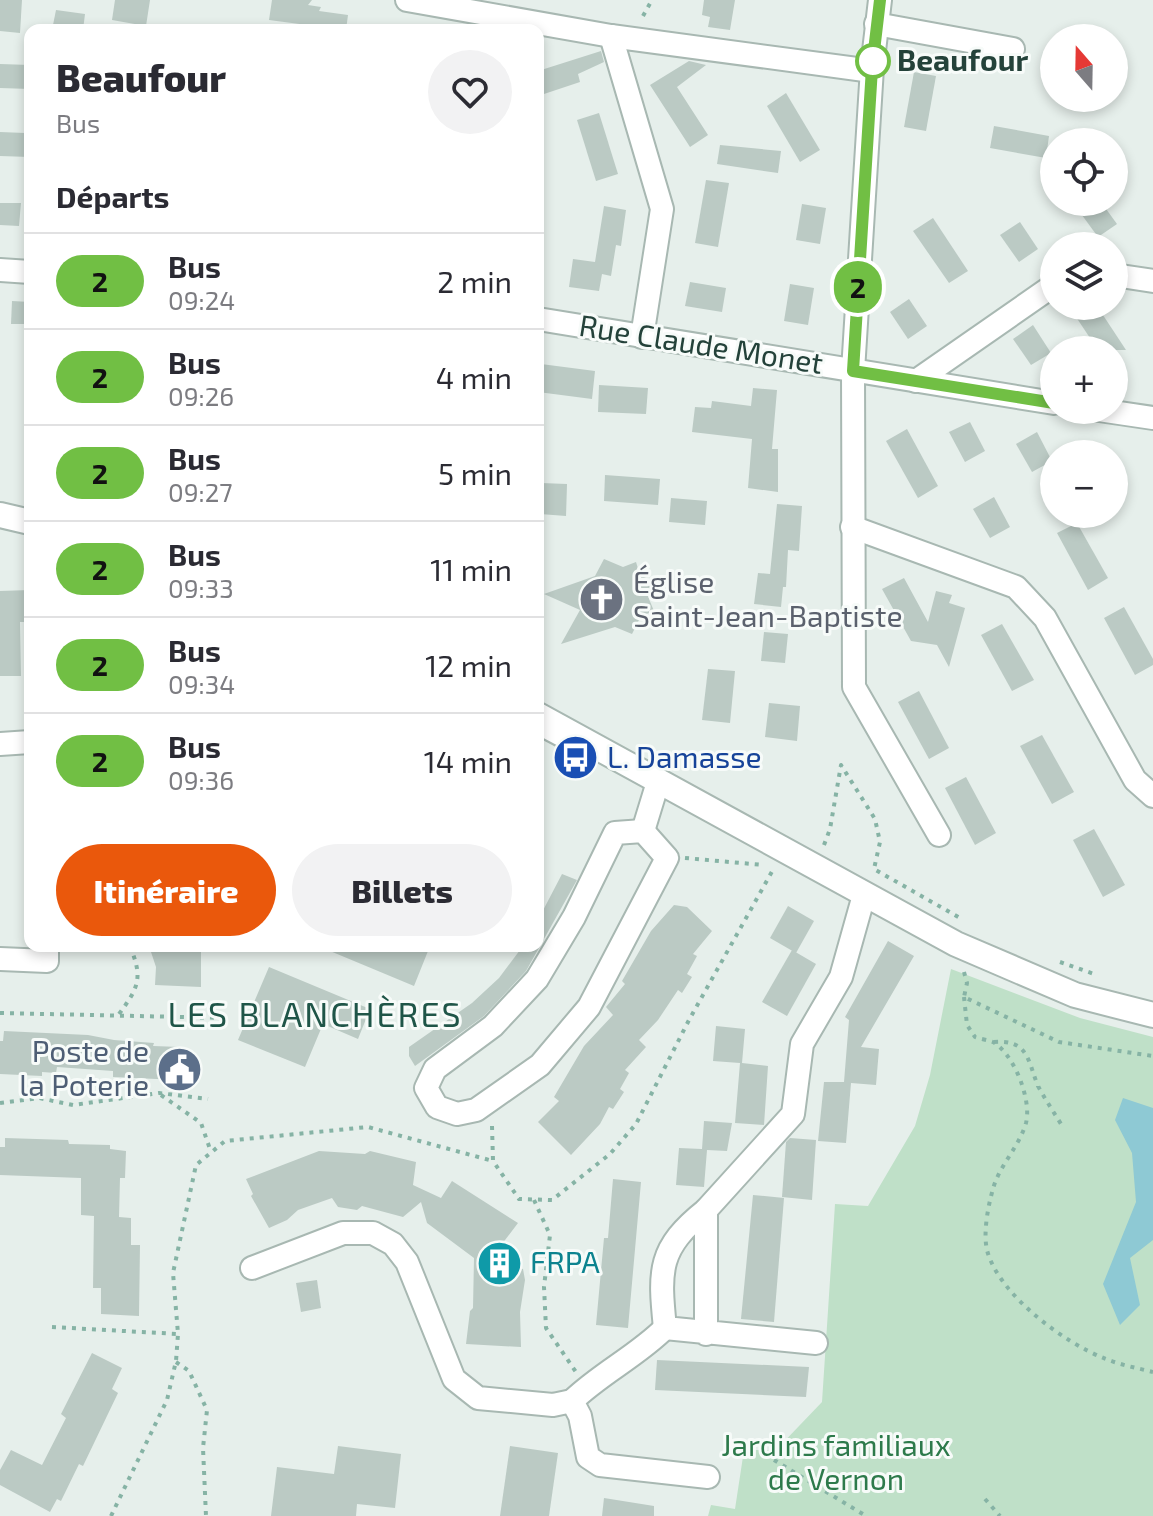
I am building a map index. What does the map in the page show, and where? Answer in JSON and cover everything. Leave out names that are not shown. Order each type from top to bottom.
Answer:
[{"type":"street","points":[[407,0],[495,23]]},
{"type":"street","points":[[880,0],[872,71],[853,371],[854,687],[939,835]]},
{"type":"street","points":[[876,24],[1013,49]]},
{"type":"street","points":[[544,28],[872,71]]},
{"type":"street","points":[[611,36],[662,209],[642,337]]},
{"type":"street","points":[[0,270],[24,272]]},
{"type":"street","points":[[1128,277],[1153,281]]},
{"type":"street","points":[[916,381],[1040,295]]},
{"type":"street","name":"Rue Claude Monet","points":[[544,320],[1040,401]]},
{"type":"street","points":[[1128,414],[1153,418]]},
{"type":"street","points":[[0,515],[24,521]]},
{"type":"street","points":[[852,527],[1016,587],[1045,618],[1135,780],[1153,796]]},
{"type":"street","points":[[544,718],[956,944],[1075,995],[1153,1015]]},
{"type":"street","points":[[0,744],[24,742]]},
{"type":"street","points":[[643,831],[658,782]]},
{"type":"street","points":[[643,831],[667,858],[589,1007],[540,1065],[476,1110],[457,1114],[437,1107],[426,1088],[435,1069],[493,1026],[537,979],[574,917],[615,833],[643,831]]},
{"type":"street","points":[[665,1328],[660,1285],[667,1250],[685,1226],[706,1210],[793,1114],[802,1044],[841,977],[864,895]]},
{"type":"street","points":[[0,959],[47,961],[47,952]]},
{"type":"street","points":[[706,1210],[706,1334]]},
{"type":"street","points":[[252,1268],[343,1233],[373,1233],[393,1244],[407,1262],[454,1379],[478,1398],[553,1405],[579,1394],[647,1346],[665,1328]]},
{"type":"street","points":[[665,1328],[816,1343]]},
{"type":"street","points":[[579,1394],[588,1457],[600,1465],[708,1477]]},
{"type":"lane","points":[[544,732],[574,748],[598,749]]},
{"type":"path","points":[[643,16],[652,0]]},
{"type":"path","points":[[816,867],[830,829],[841,765],[875,819],[880,842],[874,869],[966,921],[950,962],[962,967],[967,983],[964,997],[967,1025],[975,1037],[992,1042],[1005,1041],[1022,1049],[1033,1066],[1041,1092],[1061,1124]]},
{"type":"path","points":[[667,858],[698,858],[783,870]]},
{"type":"path","points":[[492,1099],[493,1161],[519,1199],[552,1200],[610,1154],[636,1124],[689,1020],[774,868]]},
{"type":"path","points":[[119,1014],[136,990],[138,967],[132,952]]},
{"type":"path","points":[[1056,960],[1108,979]]},
{"type":"path","points":[[964,997],[1059,1042],[1153,1056]]},
{"type":"path","points":[[0,1013],[228,1018]]},
{"type":"path","points":[[992,1042],[1005,1053],[1021,1081],[1028,1104],[1026,1123],[993,1187],[986,1247],[995,1270],[1020,1301],[1081,1347],[1106,1359],[1153,1372]]},
{"type":"path","points":[[159,1093],[201,1123],[211,1152]]},
{"type":"path","points":[[0,1103],[39,1098],[73,1105],[159,1093],[208,1099]]},
{"type":"path","points":[[111,1516],[167,1400],[176,1361],[178,1334],[173,1273],[196,1165],[225,1141],[368,1127],[493,1161]]},
{"type":"path","points":[[534,1200],[550,1235],[544,1287],[546,1328],[579,1394]]},
{"type":"path","points":[[52,1327],[178,1334]]},
{"type":"path","points":[[176,1361],[189,1371],[207,1410],[203,1448],[206,1516]]},
{"type":"path","points":[[774,1460],[866,1516]]},
{"type":"path","points":[[985,1499],[1000,1516]]},
{"type":"green space","name":"Jardins familiaux de Vernon","points":[[951,969],[1080,1018],[1153,1037],[1153,1516],[708,1516],[711,1505],[735,1509],[744,1450],[776,1450],[822,1402],[835,1204],[868,1206],[915,1126],[930,1075]]},
{"type":"water","points":[[1123,1098],[1153,1108],[1153,1240],[1130,1258],[1140,1305],[1120,1325],[1103,1284],[1136,1202],[1132,1153],[1115,1120]]},
{"type":"building","points":[[0,0],[22,0],[20,33],[0,31]]},
{"type":"building","points":[[115,0],[150,0],[146,24],[112,20]]},
{"type":"building","points":[[272,0],[312,0],[308,5],[321,7],[319,11],[348,15],[347,24],[299,24],[269,20]]},
{"type":"building","points":[[704,0],[735,0],[730,30],[708,27],[710,17],[702,15]]},
{"type":"building","points":[[56,10],[85,14],[84,24],[53,24]]},
{"type":"building","points":[[601,51],[604,62],[578,74],[580,82],[544,94],[544,69]]},
{"type":"building","points":[[689,61],[706,65],[677,87],[708,135],[690,147],[650,85]]},
{"type":"building","points":[[0,64],[24,65],[24,89],[0,88]]},
{"type":"building","points":[[914,72],[936,76],[926,131],[904,127]]},
{"type":"building","points":[[786,93],[820,150],[800,162],[767,106]]},
{"type":"building","points":[[599,113],[618,174],[596,181],[577,120]]},
{"type":"building","points":[[994,126],[1040,134],[1040,157],[990,148]]},
{"type":"building","points":[[0,132],[24,133],[24,157],[0,156]]},
{"type":"building","points":[[720,145],[781,151],[778,173],[717,164]]},
{"type":"building","points":[[706,180],[729,183],[718,247],[695,243]]},
{"type":"building","points":[[0,203],[21,203],[19,226],[0,225]]},
{"type":"building","points":[[802,204],[826,208],[820,244],[796,240]]},
{"type":"building","points":[[604,206],[626,210],[621,246],[616,245],[611,276],[602,274],[599,291],[569,287],[573,259],[595,262]]},
{"type":"building","points":[[1083,216],[1111,216],[1117,224],[1105,232],[1094,232]]},
{"type":"building","points":[[933,218],[968,271],[949,283],[913,231]]},
{"type":"building","points":[[1020,222],[1038,249],[1019,262],[1000,235]]},
{"type":"building","points":[[690,282],[726,288],[722,312],[685,306]]},
{"type":"building","points":[[790,284],[814,288],[808,325],[784,321]]},
{"type":"building","points":[[909,299],[927,326],[908,339],[890,312]]},
{"type":"building","points":[[12,301],[24,302],[24,324],[11,324]]},
{"type":"building","points":[[1078,320],[1106,320],[1117,336],[1089,336]]},
{"type":"building","points":[[1033,325],[1040,336],[1040,360],[1031,365],[1013,339]]},
{"type":"building","points":[[544,364],[595,371],[592,399],[544,393]]},
{"type":"building","points":[[599,385],[648,388],[646,414],[598,412]]},
{"type":"building","points":[[753,388],[777,390],[772,449],[778,449],[778,492],[748,488],[752,439],[692,432],[695,407],[711,408],[712,401],[751,406]]},
{"type":"building","points":[[970,422],[985,451],[965,462],[949,432]]},
{"type":"building","points":[[907,429],[938,486],[918,498],[886,441]]},
{"type":"building","points":[[1037,432],[1041,440],[1040,468],[1032,472],[1016,444]]},
{"type":"building","points":[[605,475],[660,479],[658,505],[604,501]]},
{"type":"building","points":[[544,483],[567,484],[566,516],[544,514]]},
{"type":"building","points":[[994,497],[1010,527],[990,538],[973,509]]},
{"type":"building","points":[[671,498],[707,501],[705,525],[669,522]]},
{"type":"building","points":[[777,504],[802,506],[799,551],[788,550],[786,587],[783,587],[781,607],[754,604],[758,573],[770,574]]},
{"type":"building","points":[[1067,528],[1080,528],[1108,578],[1088,590],[1057,533]]},
{"type":"building","name":"Église Saint-Jean-Baptiste","points":[[604,559],[623,567],[636,562],[640,575],[656,583],[649,599],[654,611],[641,616],[632,634],[615,627],[561,644],[580,610],[544,594],[595,576]]},
{"type":"building","points":[[904,578],[928,622],[936,591],[952,595],[949,603],[965,608],[949,667],[937,645],[911,641],[882,589]]},
{"type":"building","points":[[24,590],[24,622],[20,622],[21,676],[0,676],[0,591]]},
{"type":"building","points":[[1124,607],[1153,659],[1153,665],[1135,675],[1104,618]]},
{"type":"building","points":[[1002,624],[1034,680],[1012,691],[981,635]]},
{"type":"building","points":[[764,632],[788,634],[785,663],[761,661]]},
{"type":"building","points":[[708,669],[735,671],[730,723],[702,720]]},
{"type":"building","points":[[919,691],[949,748],[929,759],[898,702]]},
{"type":"building","points":[[769,703],[800,706],[797,741],[765,737]]},
{"type":"building","points":[[1042,735],[1074,792],[1052,804],[1020,746]]},
{"type":"building","points":[[966,777],[996,833],[975,845],[945,788]]},
{"type":"building","points":[[1094,829],[1125,885],[1103,897],[1073,840]]},
{"type":"building","points":[[562,874],[577,880],[544,939],[544,908]]},
{"type":"building","points":[[674,905],[687,907],[712,931],[693,954],[697,956],[687,974],[692,977],[682,993],[678,990],[658,1020],[639,1040],[646,1047],[625,1070],[629,1073],[620,1089],[624,1092],[613,1109],[609,1107],[600,1124],[571,1155],[538,1122],[559,1101],[554,1097],[584,1046],[613,1015],[606,1007],[625,984],[622,981],[651,931]]},
{"type":"building","points":[[788,906],[814,921],[796,953],[770,938]]},
{"type":"building","points":[[888,941],[914,956],[861,1047],[879,1049],[876,1085],[851,1083],[846,1143],[818,1141],[824,1082],[844,1082],[849,1020],[845,1017]]},
{"type":"building","points":[[792,950],[816,964],[787,1016],[762,1002]]},
{"type":"building","points":[[151,952],[201,952],[201,987],[155,985],[156,967]]},
{"type":"building","points":[[332,952],[428,952],[414,986]]},
{"type":"building","points":[[518,952],[537,952],[526,971],[484,1016],[415,1066],[409,1056],[409,1047],[472,1003],[499,978]]},
{"type":"building","points":[[269,967],[370,1009],[358,1039],[323,1024],[305,1067],[238,1040]]},
{"type":"building","points":[[716,1026],[745,1029],[742,1063],[768,1066],[764,1125],[735,1123],[740,1063],[713,1061]]},
{"type":"building","points":[[4,1031],[88,1035],[154,1043],[153,1046],[180,1047],[178,1080],[113,1077],[113,1071],[57,1067],[56,1073],[42,1072],[42,1076],[0,1074],[0,1041],[3,1041]]},
{"type":"building","points":[[704,1121],[732,1123],[727,1151],[707,1150],[704,1187],[676,1185],[679,1148],[702,1149]]},
{"type":"building","points":[[5,1138],[68,1140],[69,1144],[110,1145],[110,1149],[126,1151],[125,1178],[120,1178],[119,1217],[131,1218],[131,1245],[140,1245],[139,1316],[101,1314],[101,1288],[93,1288],[94,1216],[81,1215],[81,1178],[0,1175],[0,1147],[5,1147]]},
{"type":"building","points":[[790,1138],[816,1140],[812,1200],[782,1197],[786,1142]]},
{"type":"building","points":[[319,1151],[365,1154],[370,1151],[416,1162],[413,1185],[441,1198],[452,1181],[518,1223],[499,1248],[514,1250],[513,1268],[523,1269],[521,1347],[466,1344],[473,1308],[474,1258],[427,1223],[421,1202],[403,1217],[362,1206],[357,1210],[338,1207],[332,1198],[298,1210],[287,1220],[269,1228],[251,1196],[253,1194],[246,1179]]},
{"type":"building","points":[[613,1179],[641,1182],[628,1328],[596,1325]]},
{"type":"building","points":[[753,1195],[784,1198],[774,1322],[741,1319]]},
{"type":"building","points":[[317,1280],[321,1308],[301,1312],[296,1283]]},
{"type":"building","points":[[92,1353],[122,1368],[112,1389],[118,1393],[83,1466],[79,1464],[61,1501],[57,1499],[50,1512],[0,1485],[0,1470],[11,1450],[42,1465],[66,1418],[61,1414]]},
{"type":"building","points":[[657,1360],[809,1367],[806,1397],[655,1390]]},
{"type":"building","points":[[338,1446],[401,1454],[395,1508],[357,1504],[356,1516],[271,1516],[277,1467],[334,1474]]},
{"type":"building","points":[[510,1446],[558,1453],[549,1516],[500,1516]]},
{"type":"building","points":[[604,1498],[654,1506],[654,1516],[602,1516]]},
{"type":"bus line","name":"2","points":[[880,0],[872,68],[853,371],[1040,401]]},
{"type":"place","name":"Beaufour","points":[[873,61]]},
{"type":"place","name":"Église Saint-Jean-Baptiste","points":[[602,600]]},
{"type":"place","name":"L. Damasse","points":[[576,758]]},
{"type":"place","name":"Poste de la Poterie","points":[[180,1069]]},
{"type":"place","name":"FRPA","points":[[499,1263]]},
{"type":"district","name":"LES BLANCHÈRES","points":[[315,1015]]}]
